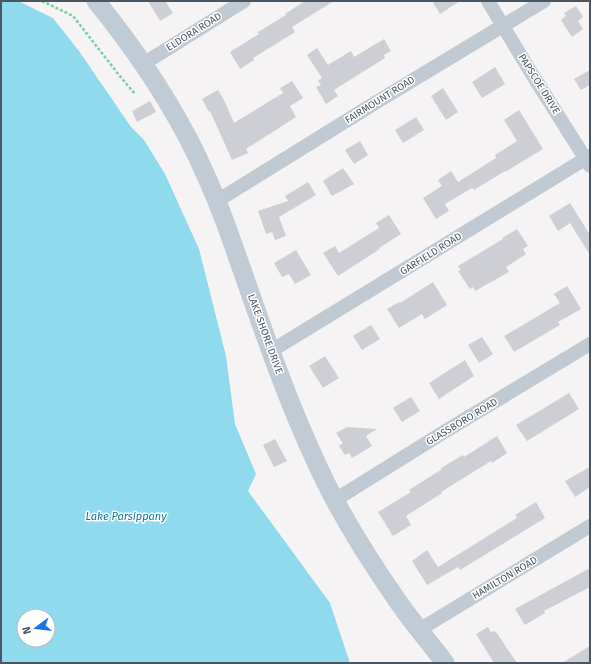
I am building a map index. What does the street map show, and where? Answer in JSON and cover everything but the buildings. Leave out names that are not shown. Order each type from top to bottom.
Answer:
[{"type":"street","name":"LAKE SHORE DRIVE","points":[[96,1],[118,28],[154,80],[188,138],[217,201],[292,410],[316,464],[365,552],[398,601],[445,663]]},
{"type":"street","name":"ELDORA ROAD","points":[[143,64],[244,1]]},
{"type":"street","name":"PAPSCOE DRIVE","points":[[488,1],[530,71],[588,160]]},
{"type":"street","name":"FAIRMOUNT ROAD","points":[[217,201],[544,1]]},
{"type":"street","name":"GARFIELD ROAD","points":[[271,351],[588,160]]},
{"type":"street","name":"GLASSBORO ROAD","points":[[335,500],[590,344]]},
{"type":"street","name":"HAMILTON ROAD","points":[[419,630],[590,526]]},
{"type":"path","points":[[42,1],[74,16],[118,76],[134,94]]},
{"type":"water","name":"Lake Parsippany","points":[[1,1],[18,1],[53,18],[79,51],[131,127],[144,140],[165,174],[199,249],[226,356],[235,424],[256,474],[248,491],[330,603],[350,663],[1,663]]}]
